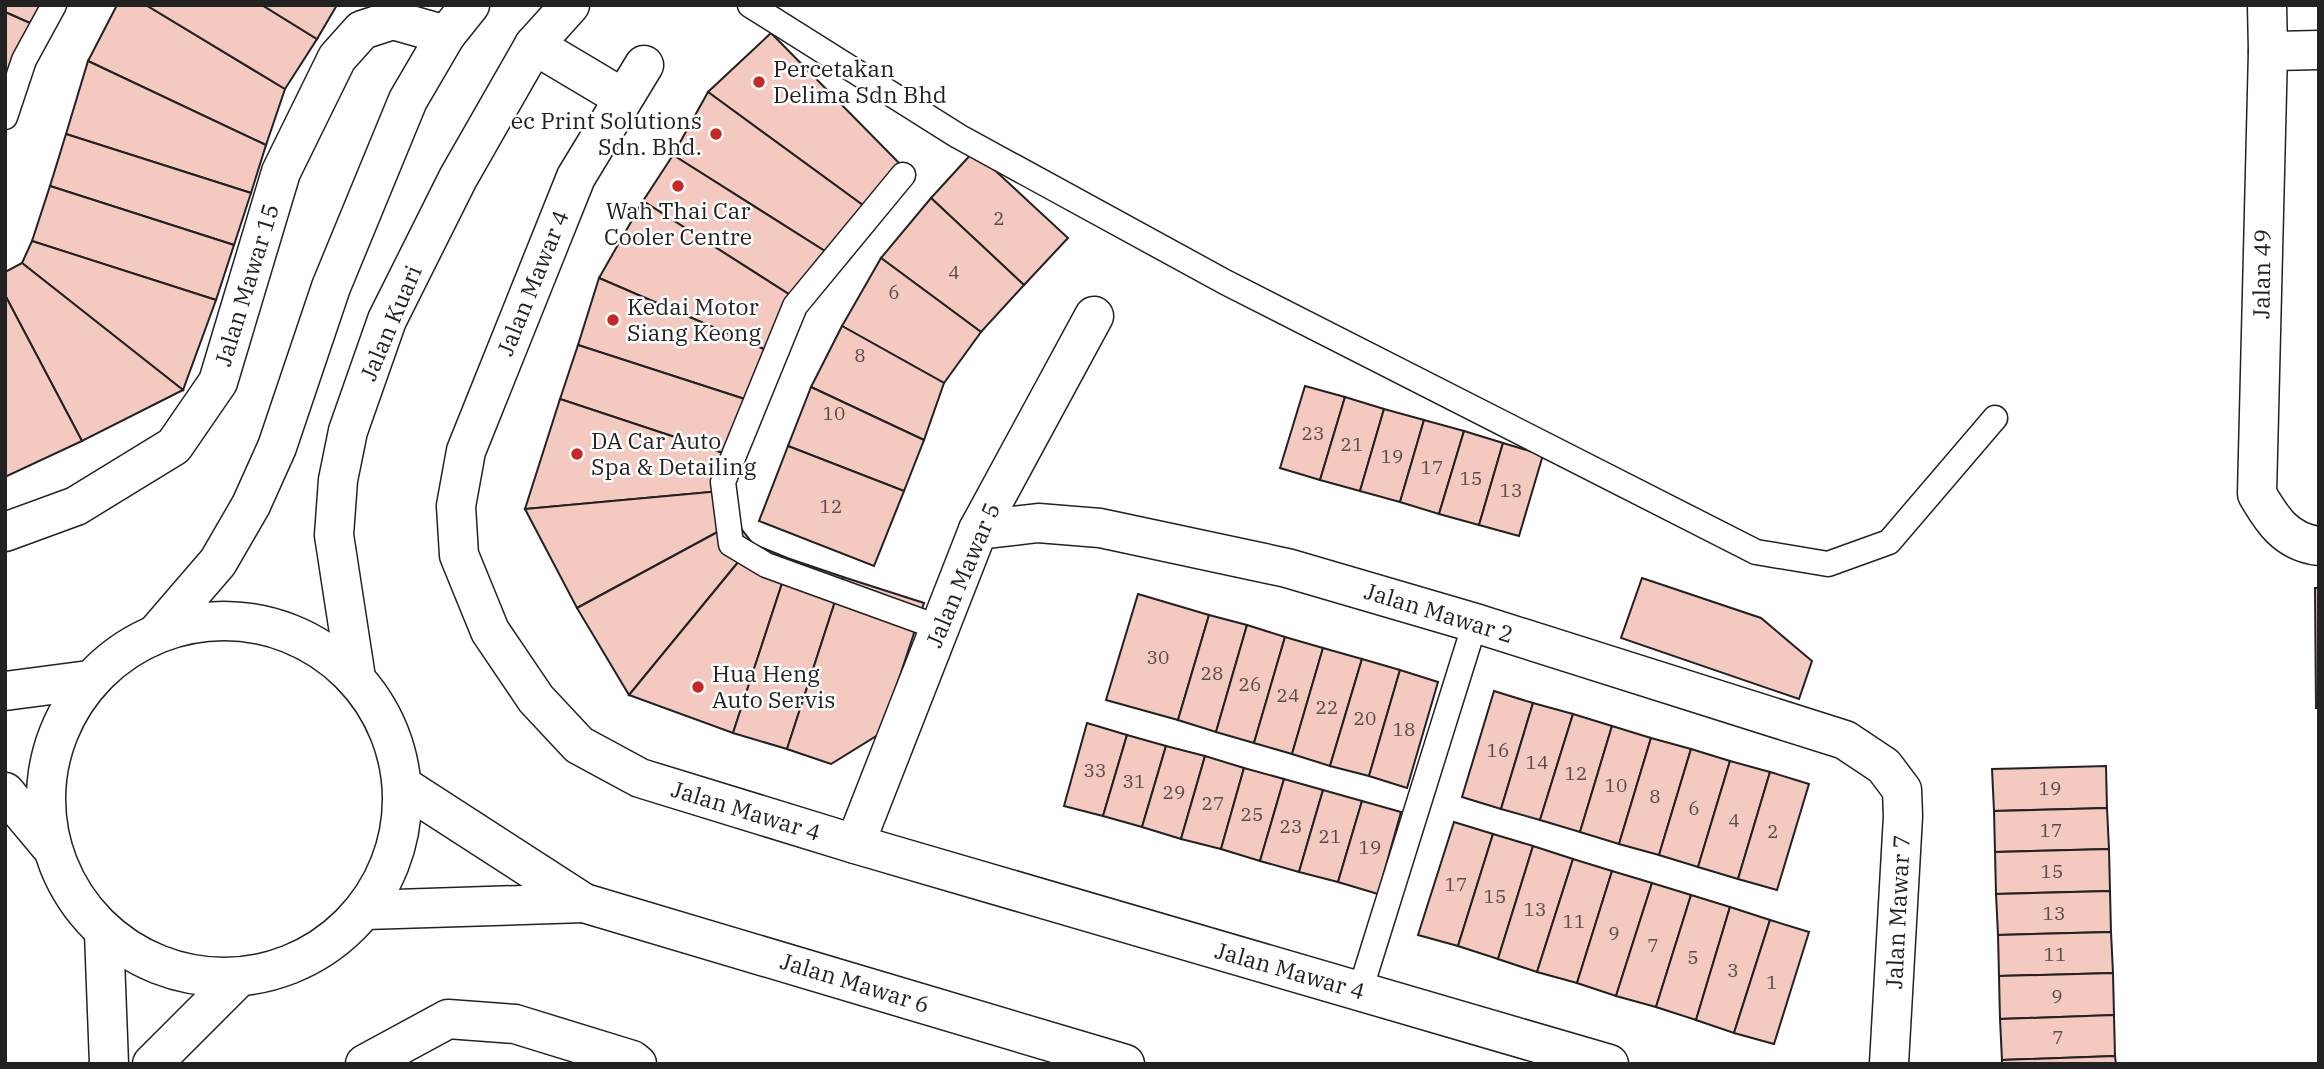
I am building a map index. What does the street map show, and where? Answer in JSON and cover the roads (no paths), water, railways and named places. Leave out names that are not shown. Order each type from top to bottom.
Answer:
[{"type":"street","points":[[156,634],[218,562],[251,505],[276,447],[331,287],[403,112],[446,35],[470,5]]},
{"type":"street","name":"Jalan Kuari","points":[[356,678],[334,535],[338,480],[348,431],[387,320],[458,178],[534,45],[570,5]]},
{"type":"street","name":"Jalan 49","points":[[2267,5],[2257,494],[2276,525],[2302,540]]},
{"type":"street","name":"Jalan Mawar 15","points":[[5,532],[76,506],[174,446],[218,382],[281,172],[337,58],[362,30],[393,20],[446,35]]},
{"type":"street","points":[[534,45],[623,98]]},
{"type":"street","points":[[2268,51],[2319,50]]},
{"type":"street","name":"Jalan Mawar 4","points":[[643,65],[576,177],[466,451],[456,506],[460,555],[490,631],[536,699],[579,745],[640,778],[855,844],[1609,1064]]},
{"type":"street","name":"Jalan Mawar 5","points":[[855,844],[978,530],[1094,316]]},
{"type":"street","name":"Jalan Mawar 2","points":[[978,530],[1038,523],[1100,528],[1287,568],[1475,623],[1845,740],[1884,766]]},
{"type":"street","points":[[5,792],[51,847],[72,893],[104,933],[144,959],[191,975],[239,977],[287,966],[330,943],[365,910],[387,873],[401,830],[403,786],[389,728],[356,678],[314,644],[263,625],[209,621],[156,634],[119,653],[89,680],[58,730],[44,788],[51,847]]},
{"type":"street","points":[[5,691],[89,680]]},
{"type":"street","name":"Jalan Mawar 7","points":[[1884,766],[1902,790],[1903,816],[1889,1064]]},
{"type":"street","name":"Jalan Mawar 6","points":[[403,786],[584,903],[1125,1064]]},
{"type":"street","name":"Jalan Mawar 6","points":[[365,910],[584,903]]},
{"type":"street","points":[[104,933],[108,1064]]},
{"type":"street","points":[[152,1064],[239,977]]},
{"type":"street","points":[[365,1064],[448,1019],[515,1024],[632,1060],[637,1064]]},
{"type":"lane","points":[[5,117],[24,60],[54,5]]},
{"type":"lane","points":[[750,5],[958,136],[1225,282],[1756,552],[1828,564],[1889,542],[1995,418]]},
{"type":"lane","points":[[903,175],[795,306],[723,482],[731,544],[766,565],[940,628]]},
{"type":"lane","points":[[1360,992],[1475,623]]},
{"type":"place","name":"Percetakan Delima Sdn Bhd","points":[[759,82]]},
{"type":"place","name":"ec Print Solutions Sdn. Bhd.","points":[[716,134]]},
{"type":"place","name":"Wah Thai Car Cooler Centre","points":[[678,186]]},
{"type":"place","name":"Kedai Motor Siang Keong","points":[[613,320]]},
{"type":"place","name":"DA Car Auto Spa & Detailing","points":[[577,454]]},
{"type":"place","name":"Hua Heng Auto Servis","points":[[698,687]]}]
